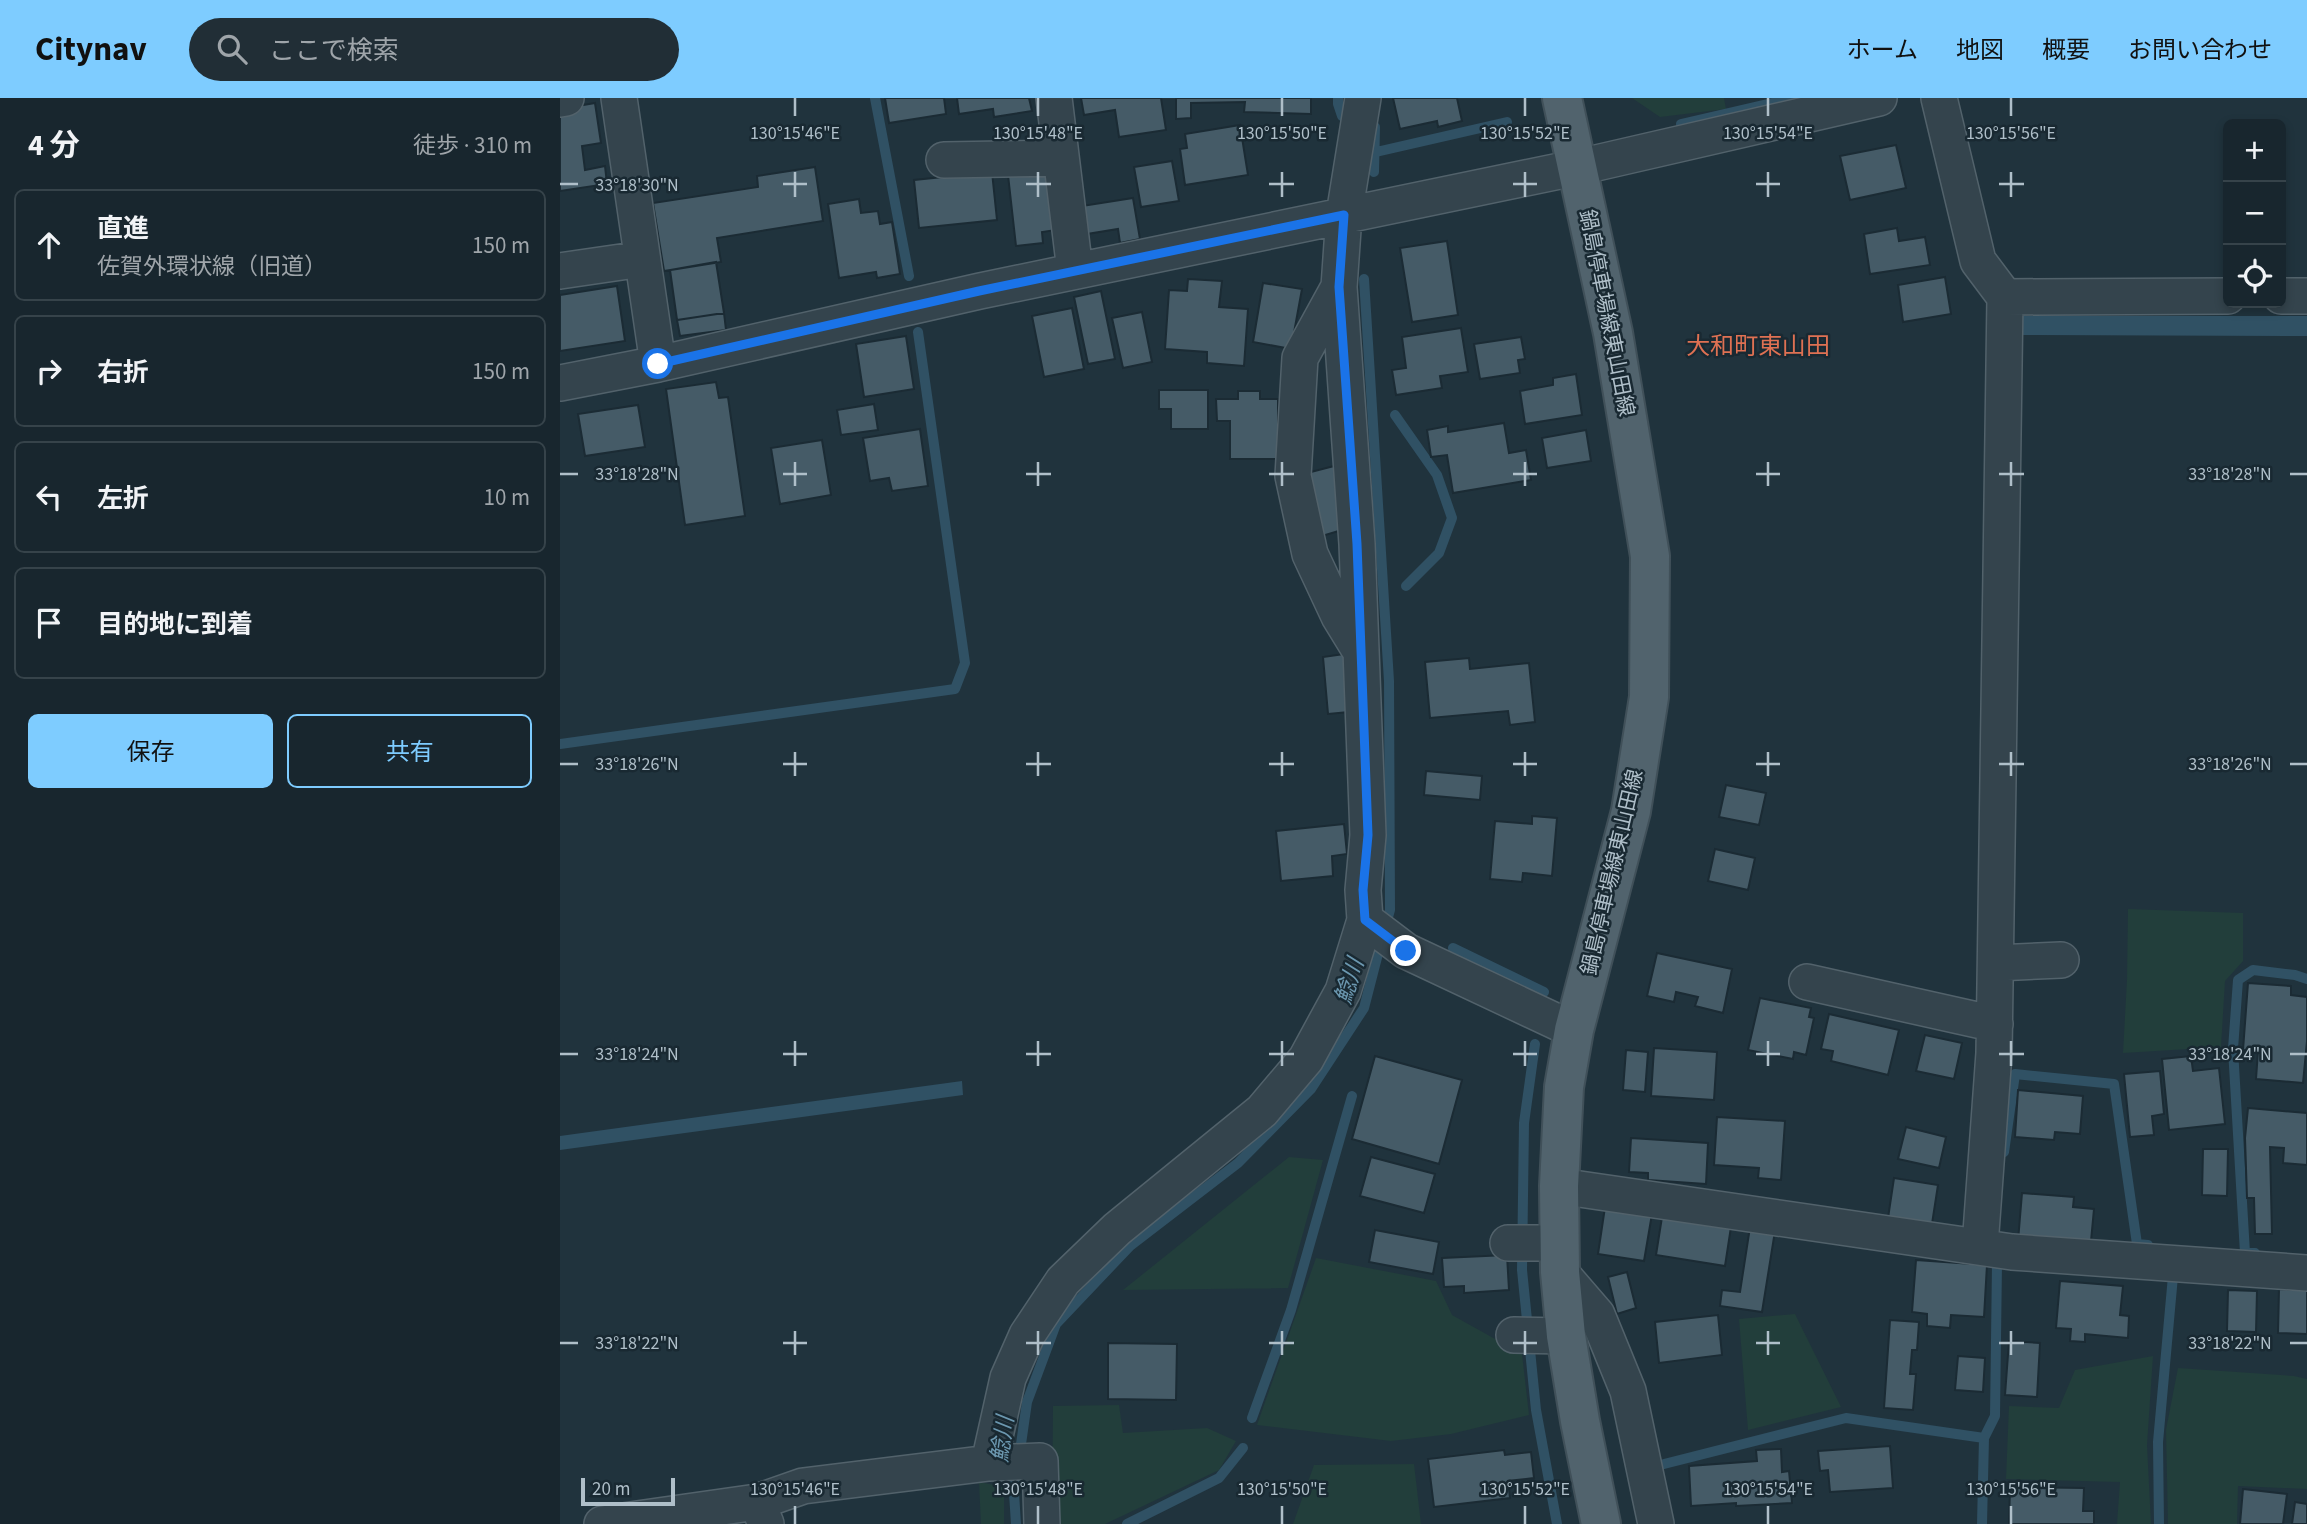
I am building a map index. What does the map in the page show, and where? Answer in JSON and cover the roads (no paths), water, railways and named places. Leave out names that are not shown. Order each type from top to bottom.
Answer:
[{"type":"main road","name":"鍋島停車場線東山田線","points":[[1562,98],[1614,333],[1650,556],[1648,697],[1631,811],[1574,1030],[1564,1087],[1559,1186],[1540,1250],[1539,1336],[1580,1422],[1601,1524]]},
{"type":"street","points":[[560,99],[566,98]]},
{"type":"street","points":[[619,98],[658,364]]},
{"type":"street","points":[[1054,98],[1075,271]]},
{"type":"street","points":[[989,1463],[1007,1378],[1027,1335],[1063,1281],[1116,1229],[1262,1111],[1306,1059],[1343,991],[1365,920],[1363,890],[1368,835],[1357,544],[1339,287],[1344,215],[1363,98]]},
{"type":"street","points":[[560,383],[658,364],[1075,271],[1579,167],[1879,98]]},
{"type":"street","points":[[1940,98],[1978,261],[2005,297],[1995,1024],[1980,1246]]},
{"type":"street","points":[[944,160],[1061,158]]},
{"type":"street","points":[[560,271],[642,259]]},
{"type":"street","points":[[1339,287],[1300,358],[1293,476],[1310,554],[1339,616],[1361,653]]},
{"type":"street","points":[[2005,297],[2223,296]]},
{"type":"street","points":[[2286,296],[2307,296]]},
{"type":"street","points":[[1365,920],[1406,951],[1574,1030]]},
{"type":"street","points":[[1996,963],[2061,960]]},
{"type":"street","points":[[1807,982],[1995,1024]]},
{"type":"street","points":[[1559,1186],[2012,1252],[2307,1273]]},
{"type":"street","points":[[1540,1250],[1597,1315],[1628,1391],[1656,1524]]},
{"type":"street","points":[[602,1524],[761,1513],[803,1486],[989,1463],[1040,1461],[1042,1524]]},
{"type":"water","points":[[2022,316],[2307,316],[2307,336],[2022,335]]},
{"type":"water","points":[[962,1081],[963,1095],[560,1150],[560,1136]]},
{"type":"waterway","points":[[875,98],[909,276]]},
{"type":"waterway","points":[[1338,98],[1342,116]]},
{"type":"waterway","points":[[1681,124],[1794,98]]},
{"type":"waterway","points":[[1376,152],[1507,122]]},
{"type":"waterway","points":[[1374,172],[1375,127]]},
{"type":"waterway","name":"鯰川","points":[[1364,279],[1389,681],[1390,910],[1385,928]]},
{"type":"waterway","points":[[560,744],[955,689],[965,663],[918,332]]},
{"type":"waterway","points":[[1395,415],[1437,475],[1452,518],[1439,553],[1406,586]]},
{"type":"waterway","name":"鯰川","points":[[1016,1524],[1014,1493],[1027,1402],[1056,1324],[1130,1246],[1238,1163],[1311,1089],[1364,1008],[1381,942]]},
{"type":"waterway","points":[[1453,948],[1544,992]]},
{"type":"waterway","points":[[2255,1253],[2245,1253],[2233,1049],[2238,980],[2253,970],[2307,979]]},
{"type":"waterway","points":[[1535,1044],[1524,1123],[1522,1270],[1536,1410],[1557,1524]]},
{"type":"waterway","points":[[2004,1152],[2015,1074],[2114,1084],[2137,1244],[2148,1245]]},
{"type":"waterway","points":[[1252,1418],[1291,1310],[1352,1096]]},
{"type":"waterway","points":[[1982,1524],[1984,1438],[1995,1416],[1997,1263]]},
{"type":"waterway","points":[[2159,1524],[2158,1442],[2173,1276],[2180,1276]]},
{"type":"waterway","points":[[1664,1464],[1846,1418],[1984,1438]]},
{"type":"waterway","points":[[1127,1524],[1219,1478],[1243,1448]]},
{"type":"district","name":"大和町東山田","points":[[1758,346]]}]
